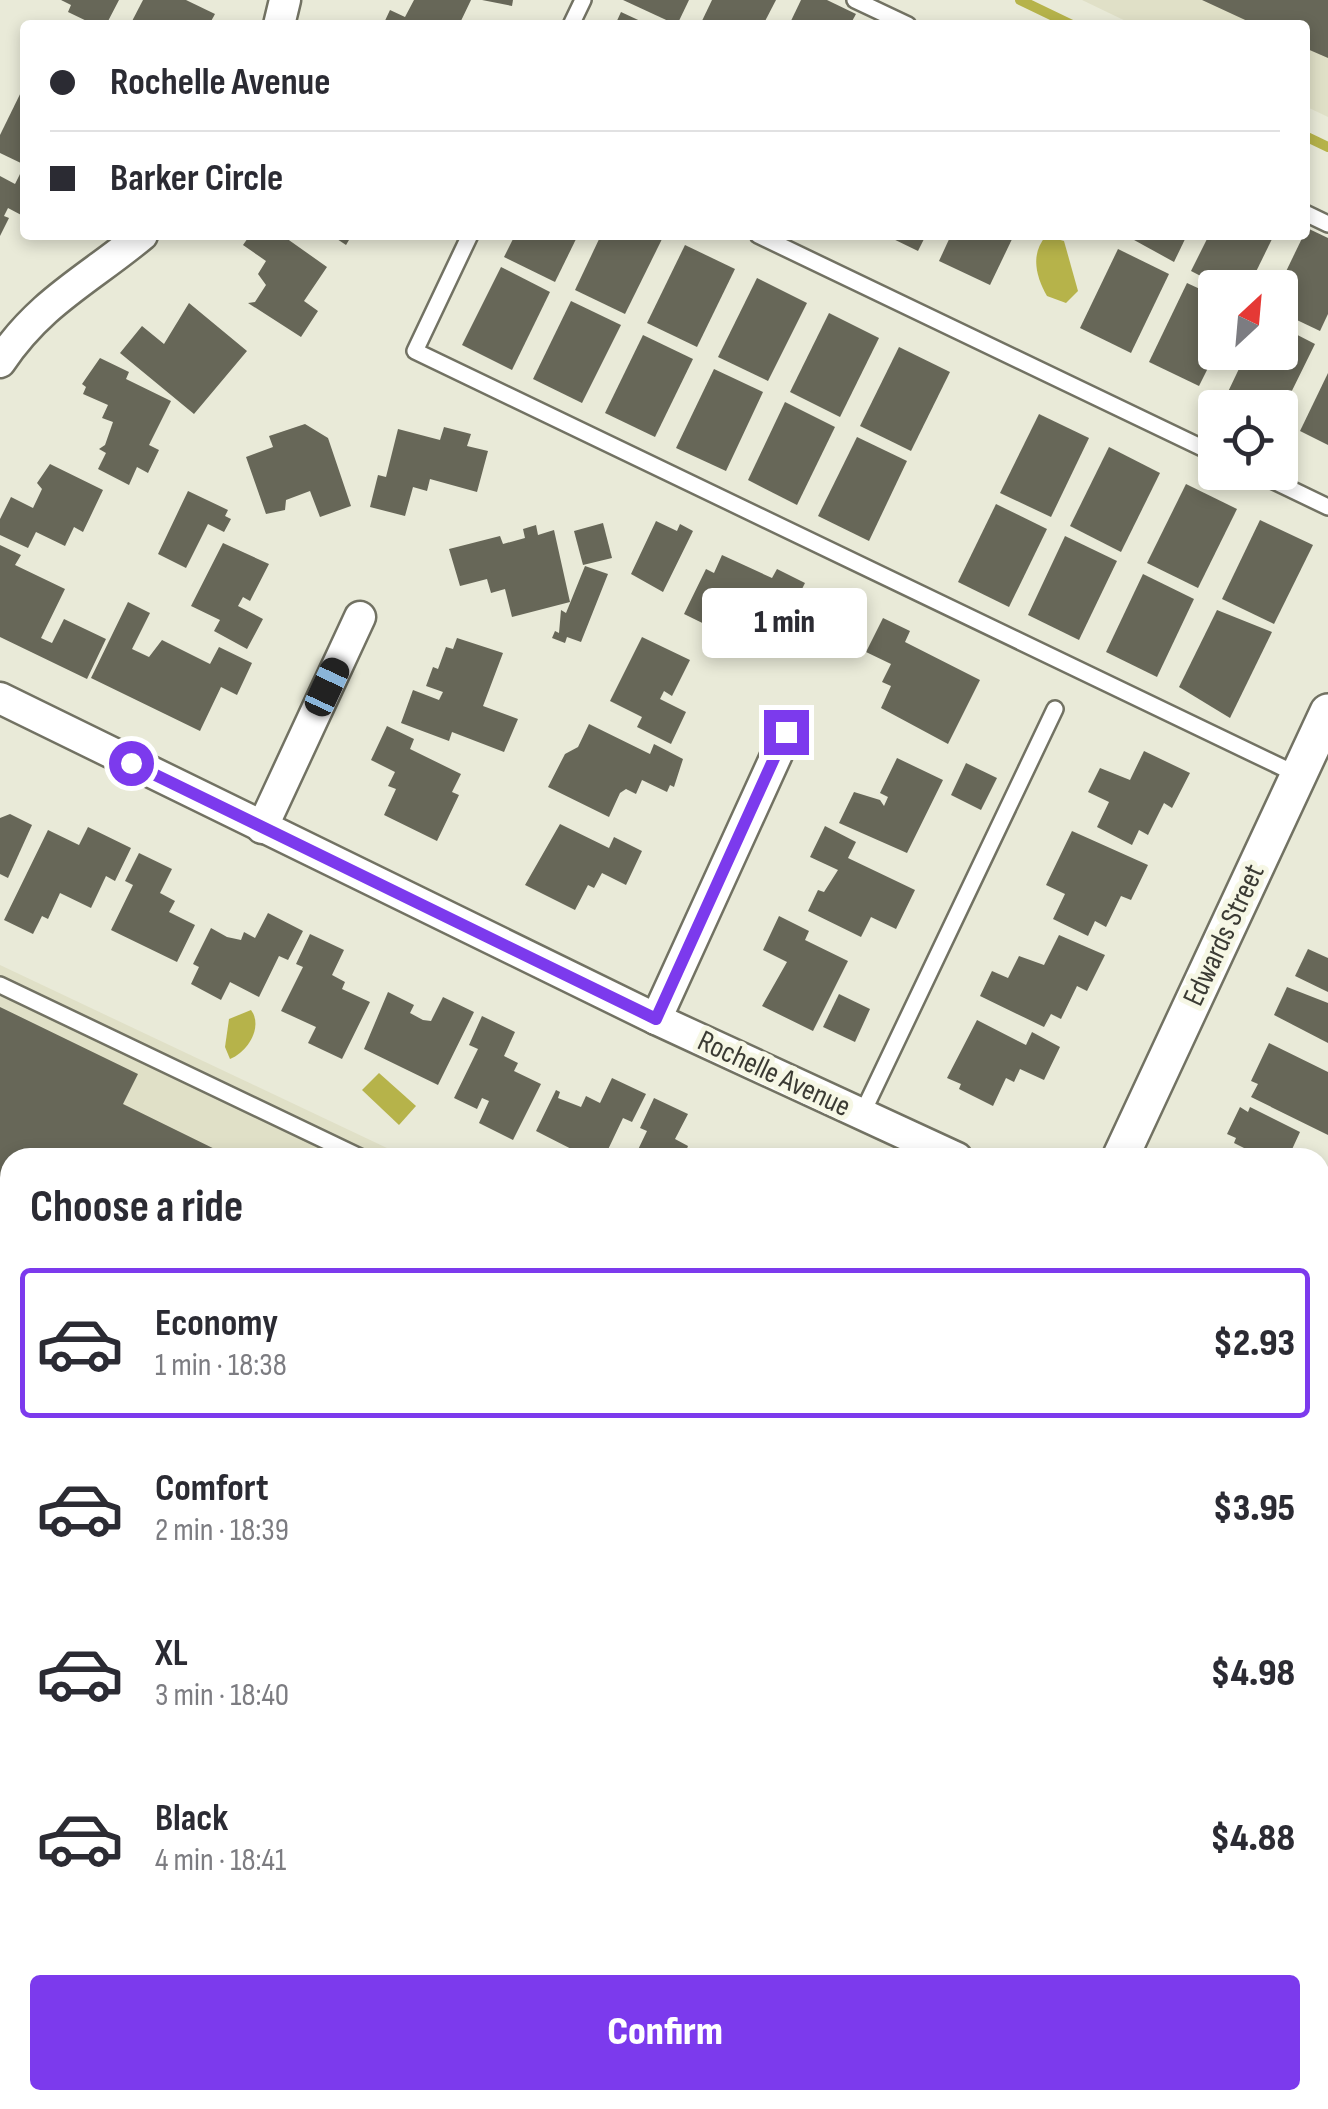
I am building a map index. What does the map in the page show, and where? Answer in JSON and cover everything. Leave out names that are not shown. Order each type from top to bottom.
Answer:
[{"type":"street","points":[[0,362],[28,321],[63,290],[135,240]]},
{"type":"street","points":[[262,828],[360,617]]},
{"type":"street","name":"Rochelle Avenue","points":[[0,698],[656,1019],[935,1148]]},
{"type":"street","name":"Edwards Street","points":[[1125,1148],[1328,712]]},
{"type":"street","points":[[656,1019],[786,732]]},
{"type":"lane","points":[[856,0],[898,20]]},
{"type":"lane","points":[[468,240],[415,351],[1298,775]]},
{"type":"lane","points":[[768,240],[1198,446]]},
{"type":"lane","points":[[1293,490],[1328,507]]},
{"type":"lane","points":[[862,1114],[1055,709]]},
{"type":"lane","points":[[0,984],[341,1148]]},
{"type":"shaded area","points":[[1082,0],[1328,0],[1328,117],[1310,108],[1310,20],[1124,20]]},
{"type":"shaded area","points":[[1064,241],[1078,291],[1066,303],[1047,296],[1040,281],[1036,258],[1041,243]]},
{"type":"shaded area","points":[[0,965],[387,1148],[0,1148]]},
{"type":"shaded area","points":[[251,1010],[255,1023],[252,1037],[230,1059],[225,1047],[229,1019]]},
{"type":"shaded area","points":[[379,1073],[416,1106],[399,1125],[362,1090]]},
{"type":"building","points":[[61,0],[119,0],[109,20],[85,20],[68,12],[71,5]]},
{"type":"building","points":[[143,0],[186,0],[215,14],[212,20],[133,20]]},
{"type":"building","points":[[414,0],[471,0],[461,20],[385,20],[390,10],[405,17]]},
{"type":"building","points":[[482,0],[513,0],[512,6]]},
{"type":"building","points":[[623,0],[689,0],[679,20],[666,20]]},
{"type":"building","points":[[712,0],[776,0],[766,20],[702,20]]},
{"type":"building","points":[[801,0],[827,0],[856,14],[853,20],[791,20]]},
{"type":"building","points":[[1202,0],[1328,0],[1328,58],[1310,50],[1310,20],[1245,20]]},
{"type":"building","points":[[621,12],[638,20],[617,20]]},
{"type":"building","points":[[20,94],[20,163],[0,153],[0,135]]},
{"type":"building","points":[[20,174],[20,214],[8,208],[4,216],[9,218],[0,236],[0,176],[15,184]]},
{"type":"building","points":[[1310,229],[1328,238],[1328,314],[1320,331],[1298,321],[1298,270],[1287,270],[1301,240],[1310,240]]},
{"type":"building","points":[[246,240],[289,240],[327,267],[304,301],[318,311],[301,337],[248,303],[255,302],[266,285],[258,274],[266,261],[243,245]]},
{"type":"building","points":[[512,240],[576,240],[555,282],[504,257]]},
{"type":"building","points":[[599,240],[662,240],[625,314],[575,290]]},
{"type":"building","points":[[895,240],[924,240],[918,251]]},
{"type":"building","points":[[949,240],[1012,240],[990,285],[939,261]]},
{"type":"building","points":[[1134,240],[1185,240],[1174,262]]},
{"type":"building","points":[[1206,240],[1272,240],[1257,270],[1198,270],[1198,275],[1191,271]]},
{"type":"building","points":[[685,245],[735,269],[697,347],[647,323]]},
{"type":"building","points":[[1118,249],[1169,274],[1131,353],[1080,328]]},
{"type":"building","points":[[501,267],[550,292],[512,370],[462,345]]},
{"type":"building","points":[[757,278],[807,303],[768,381],[718,357]]},
{"type":"building","points":[[1187,283],[1198,288],[1198,370],[1207,370],[1199,386],[1149,362]]},
{"type":"building","points":[[571,301],[621,325],[582,403],[533,379]]},
{"type":"building","points":[[189,303],[247,351],[194,414],[120,353],[142,326],[164,344]]},
{"type":"building","points":[[829,313],[879,338],[840,417],[790,392]]},
{"type":"building","points":[[643,335],[693,359],[655,437],[605,413]]},
{"type":"building","points":[[1298,335],[1315,344],[1292,390],[1229,390],[1238,370],[1298,370]]},
{"type":"building","points":[[899,347],[950,372],[911,451],[860,426]]},
{"type":"building","points":[[100,358],[129,372],[126,379],[171,401],[149,445],[159,450],[148,473],[137,467],[129,485],[98,469],[106,453],[99,449],[105,445],[113,422],[102,418],[108,405],[83,394],[86,387],[82,384]]},
{"type":"building","points":[[714,369],[763,392],[726,471],[676,448]]},
{"type":"building","points":[[1328,373],[1328,445],[1300,431]]},
{"type":"building","points":[[785,402],[835,427],[797,505],[748,480]]},
{"type":"building","points":[[1039,414],[1089,438],[1051,517],[1000,493]]},
{"type":"building","points":[[305,424],[328,438],[351,506],[320,517],[310,491],[286,500],[285,510],[266,514],[246,457],[273,447],[269,436]]},
{"type":"building","points":[[444,427],[471,434],[467,446],[488,451],[477,492],[430,479],[427,491],[413,487],[405,516],[370,507],[378,475],[386,477],[398,429],[440,440]]},
{"type":"building","points":[[857,437],[907,461],[869,541],[818,516]]},
{"type":"building","points":[[1109,447],[1160,473],[1121,552],[1070,526]]},
{"type":"building","points":[[50,464],[103,490],[83,532],[74,527],[65,546],[36,532],[28,548],[0,535],[0,519],[11,497],[33,508],[42,489],[37,483]]},
{"type":"building","points":[[1186,484],[1237,509],[1198,588],[1147,563]]},
{"type":"building","points":[[188,491],[228,510],[225,516],[231,519],[224,532],[208,524],[186,568],[158,554]]},
{"type":"building","points":[[996,504],[1047,529],[1009,607],[958,582]]},
{"type":"building","points":[[1260,520],[1313,545],[1274,624],[1222,599]]},
{"type":"building","points":[[656,521],[677,531],[680,524],[693,531],[663,592],[631,574]]},
{"type":"building","points":[[603,523],[612,558],[583,565],[574,531]]},
{"type":"building","points":[[536,525],[538,535],[554,530],[570,602],[512,617],[505,589],[491,593],[487,579],[460,586],[449,549],[500,536],[503,544],[525,538],[523,529]]},
{"type":"building","points":[[1065,536],[1117,561],[1079,640],[1028,615]]},
{"type":"building","points":[[223,543],[269,564],[250,601],[243,597],[238,606],[263,619],[247,649],[214,631],[220,620],[191,606]]},
{"type":"building","points":[[0,545],[21,555],[15,565],[65,589],[41,638],[52,643],[64,619],[106,639],[87,679],[0,637]]},
{"type":"building","points":[[722,555],[772,578],[777,569],[805,583],[789,615],[765,603],[759,617],[750,613],[737,640],[684,614],[706,569],[714,573]]},
{"type":"building","points":[[585,566],[608,574],[581,642],[567,637],[565,643],[552,638],[555,631],[559,633],[561,610],[566,613]]},
{"type":"building","points":[[1143,574],[1194,599],[1157,677],[1106,652]]},
{"type":"building","points":[[128,602],[150,613],[132,649],[149,657],[162,640],[210,664],[219,647],[252,663],[237,695],[221,687],[200,731],[91,678]]},
{"type":"building","points":[[1217,610],[1272,632],[1230,718],[1179,687]]},
{"type":"building","points":[[883,618],[910,631],[905,642],[980,680],[948,744],[881,708],[891,686],[882,682],[891,664],[866,652]]},
{"type":"building","points":[[642,637],[690,660],[672,696],[664,691],[660,699],[686,712],[671,744],[637,727],[642,717],[610,701]]},
{"type":"building","points":[[457,638],[503,653],[483,706],[518,719],[504,752],[452,732],[449,741],[401,723],[413,690],[439,700],[443,692],[426,686],[433,667],[438,669],[446,647],[453,649]]},
{"type":"building","points":[[589,724],[650,754],[654,744],[683,759],[674,787],[670,785],[667,792],[642,780],[636,794],[626,789],[620,793],[609,817],[548,787],[565,754],[578,747]]},
{"type":"building","points":[[387,726],[414,739],[410,749],[461,774],[452,792],[459,795],[437,841],[384,815],[396,789],[388,786],[395,772],[371,760]]},
{"type":"building","points":[[1144,751],[1190,773],[1172,808],[1164,803],[1148,835],[1139,830],[1132,845],[1097,827],[1109,802],[1088,792],[1100,768],[1130,780]]},
{"type":"building","points":[[897,758],[943,780],[907,853],[839,823],[854,792],[880,800],[884,806],[888,797],[880,793]]},
{"type":"building","points":[[966,763],[997,778],[981,810],[951,795]]},
{"type":"building","points":[[10,814],[32,825],[8,878],[0,874],[0,818]]},
{"type":"building","points":[[560,824],[609,848],[614,837],[642,851],[626,885],[602,873],[594,888],[588,885],[575,910],[525,885]]},
{"type":"building","points":[[825,826],[856,842],[848,858],[915,890],[896,929],[871,917],[861,937],[808,911],[818,890],[824,892],[838,870],[810,857]]},
{"type":"building","points":[[88,827],[131,848],[115,881],[106,876],[91,908],[60,893],[48,919],[42,916],[33,934],[4,920],[48,830],[79,845]]},
{"type":"building","points":[[1072,831],[1148,865],[1131,900],[1121,896],[1106,927],[1095,921],[1088,936],[1053,919],[1065,894],[1046,885]]},
{"type":"building","points":[[139,853],[172,869],[160,893],[175,901],[169,912],[195,925],[177,962],[111,930],[133,885],[125,881]]},
{"type":"building","points":[[268,913],[303,931],[288,960],[279,956],[259,997],[230,982],[221,1000],[191,984],[199,967],[193,964],[211,928],[227,937],[241,940],[244,932],[255,938]]},
{"type":"building","points":[[779,916],[809,931],[805,940],[848,961],[813,1031],[762,1006],[787,962],[763,950]]},
{"type":"building","points":[[310,934],[344,950],[332,975],[345,982],[342,989],[370,1002],[342,1059],[308,1043],[316,1027],[281,1011],[303,967],[296,964]]},
{"type":"building","points":[[1059,935],[1105,955],[1087,991],[1077,986],[1061,1019],[1051,1014],[1044,1027],[980,996],[992,971],[1008,978],[1019,956],[1044,965]]},
{"type":"building","points":[[1308,949],[1328,958],[1328,992],[1295,976]]},
{"type":"building","points":[[1287,987],[1328,1003],[1328,1043],[1274,1015]]},
{"type":"building","points":[[388,992],[414,1005],[410,1013],[423,1020],[431,1021],[443,997],[474,1012],[438,1085],[364,1049]]},
{"type":"building","points":[[839,994],[870,1009],[855,1042],[823,1027]]},
{"type":"building","points":[[0,1007],[138,1074],[123,1104],[213,1148],[0,1148]]},
{"type":"building","points":[[482,1016],[515,1032],[504,1056],[518,1063],[514,1071],[541,1084],[513,1140],[479,1123],[489,1101],[482,1098],[477,1109],[454,1098],[478,1049],[469,1045]]},
{"type":"building","points":[[977,1020],[1026,1045],[1032,1032],[1060,1047],[1044,1080],[1020,1069],[1014,1082],[1006,1078],[993,1106],[959,1089],[961,1084],[947,1078]]},
{"type":"building","points":[[1269,1043],[1328,1072],[1328,1135],[1251,1097],[1258,1084],[1251,1081]]},
{"type":"building","points":[[612,1078],[646,1094],[632,1122],[623,1118],[609,1148],[569,1148],[536,1131],[556,1090],[560,1092],[558,1098],[581,1107],[586,1096],[600,1103]]},
{"type":"building","points":[[654,1098],[688,1114],[675,1139],[687,1148],[639,1148],[647,1131],[640,1128]]},
{"type":"building","points":[[1240,1107],[1248,1112],[1250,1107],[1300,1132],[1293,1148],[1244,1148],[1227,1134]]},
{"type":"waterway","points":[[1020,0],[1062,20]]},
{"type":"waterway","points":[[1310,138],[1328,147]]},
{"type":"route","points":[[131,763],[656,1019],[786,732]]}]
